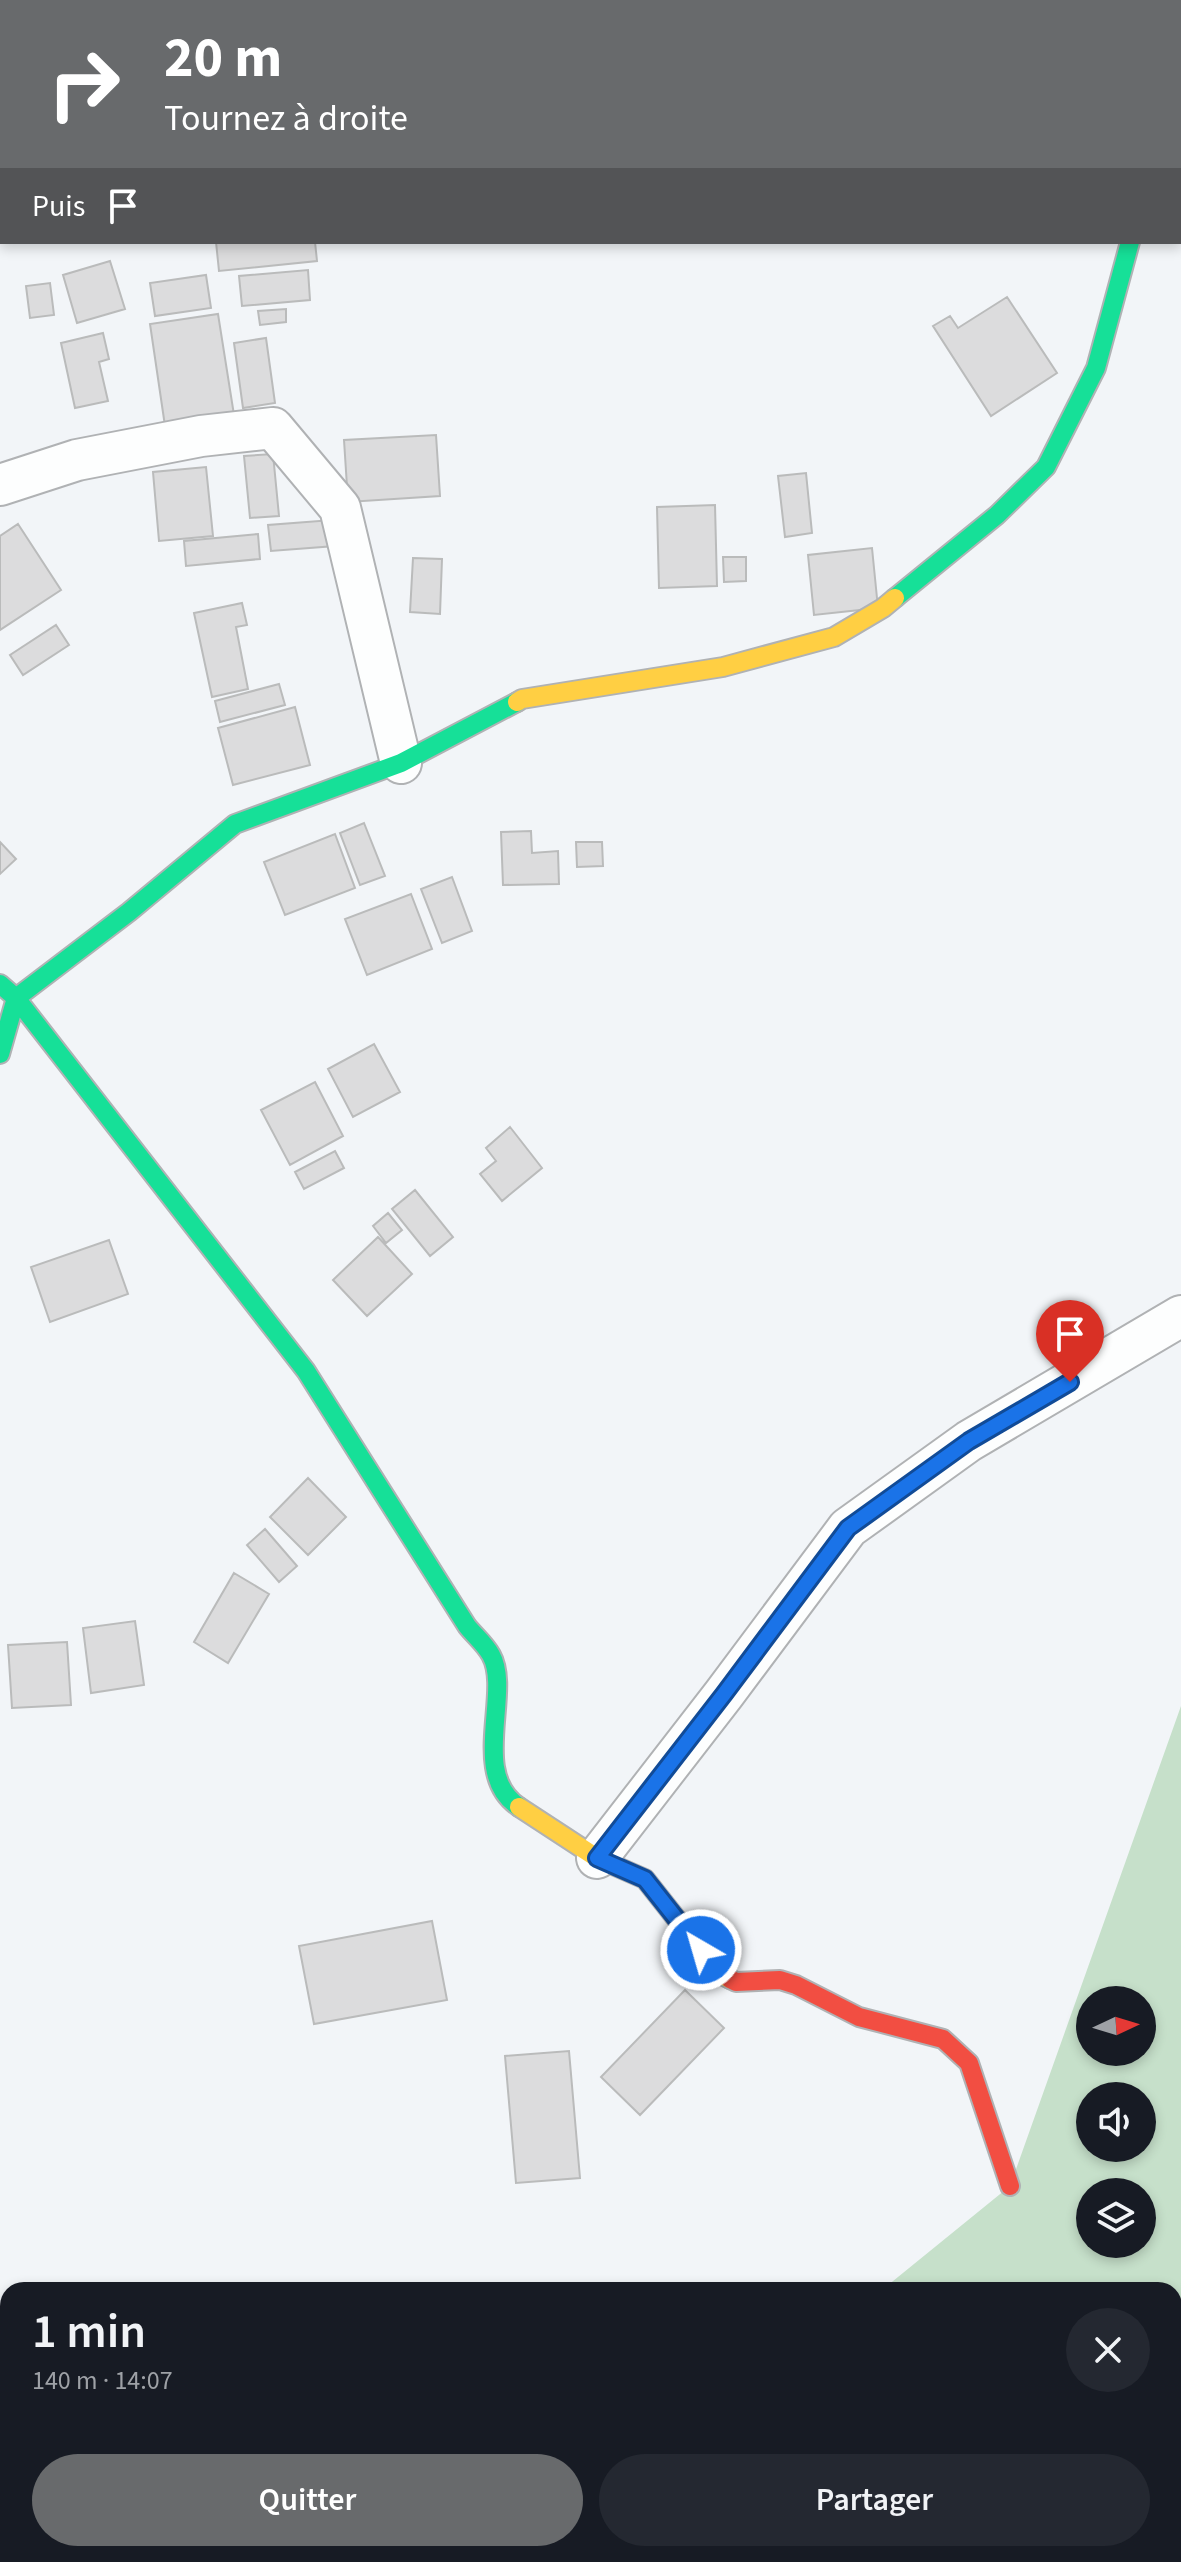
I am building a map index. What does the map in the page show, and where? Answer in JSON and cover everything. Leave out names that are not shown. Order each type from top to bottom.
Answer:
[{"type":"street","points":[[0,1054],[16,998],[129,912],[235,824],[401,763],[522,699],[723,667],[834,637],[883,608],[997,515],[1046,467],[1096,368],[1129,244]]},
{"type":"street","points":[[0,485],[77,460],[201,436],[273,428],[340,508],[401,763]]},
{"type":"street","points":[[0,984],[16,998],[306,1371],[467,1626],[492,1656],[496,1680],[493,1755],[500,1782],[510,1801],[597,1858],[645,1879],[720,1974],[736,1982],[780,1980],[859,2017],[943,2039],[969,2063],[1010,2186]]},
{"type":"street","points":[[597,1858],[715,1707],[848,1528],[969,1441],[1181,1316]]},
{"type":"green space","points":[[1181,1706],[1181,2282],[892,2282],[1010,2186],[1076,2001],[1076,2066],[1156,2066],[1156,1986],[1081,1986]]},
{"type":"building","points":[[216,244],[315,244],[317,261],[219,271]]},
{"type":"building","points":[[110,261],[125,309],[77,323],[63,275]]},
{"type":"building","points":[[308,270],[310,300],[242,306],[239,276]]},
{"type":"building","points":[[206,275],[211,308],[155,316],[150,283]]},
{"type":"building","points":[[50,283],[54,315],[30,318],[26,286]]},
{"type":"building","points":[[1007,297],[1057,373],[991,416],[933,326],[950,316],[958,328]]},
{"type":"building","points":[[286,309],[286,322],[260,325],[258,311]]},
{"type":"building","points":[[218,314],[234,415],[165,426],[150,324]]},
{"type":"building","points":[[103,333],[109,359],[99,362],[108,401],[75,408],[61,343]]},
{"type":"building","points":[[266,338],[275,403],[243,408],[234,343]]},
{"type":"building","points":[[436,435],[440,496],[348,502],[344,440]]},
{"type":"building","points":[[273,454],[279,516],[250,518],[244,456]]},
{"type":"building","points":[[206,467],[213,536],[159,541],[153,472]]},
{"type":"building","points":[[806,473],[812,533],[785,537],[778,476]]},
{"type":"building","points":[[715,505],[717,586],[659,588],[657,507]]},
{"type":"building","points":[[332,520],[335,546],[271,551],[268,525]]},
{"type":"building","points":[[18,524],[61,590],[0,630],[0,536]]},
{"type":"building","points":[[258,534],[260,559],[186,566],[184,541]]},
{"type":"building","points":[[872,548],[878,608],[814,615],[808,555]]},
{"type":"building","points":[[723,557],[746,557],[746,581],[724,582]]},
{"type":"building","points":[[413,558],[442,559],[440,614],[410,612]]},
{"type":"building","points":[[242,603],[247,625],[236,627],[248,689],[212,697],[194,613]]},
{"type":"building","points":[[56,625],[69,645],[23,675],[10,655]]},
{"type":"building","points":[[279,684],[285,705],[220,722],[215,701]]},
{"type":"building","points":[[295,707],[310,765],[233,785],[218,728]]},
{"type":"building","points":[[364,823],[385,876],[360,885],[340,833]]},
{"type":"building","points":[[531,831],[532,853],[558,851],[559,884],[503,885],[501,832]]},
{"type":"building","points":[[335,834],[355,888],[285,915],[264,862]]},
{"type":"building","points":[[0,842],[16,859],[0,874]]},
{"type":"building","points":[[576,842],[602,842],[603,866],[577,867]]},
{"type":"building","points":[[452,877],[472,931],[442,943],[421,889]]},
{"type":"building","points":[[411,894],[432,949],[367,975],[345,919]]},
{"type":"building","points":[[374,1044],[400,1092],[353,1117],[328,1069]]},
{"type":"building","points":[[315,1082],[343,1136],[290,1165],[261,1110]]},
{"type":"building","points":[[510,1127],[542,1168],[502,1201],[480,1174],[496,1161],[486,1148]]},
{"type":"building","points":[[335,1151],[344,1168],[304,1189],[295,1172]]},
{"type":"building","points":[[415,1190],[453,1237],[430,1256],[392,1209]]},
{"type":"building","points":[[388,1213],[402,1230],[386,1243],[373,1226]]},
{"type":"building","points":[[378,1237],[412,1274],[367,1316],[333,1280]]},
{"type":"building","points":[[109,1240],[128,1294],[50,1322],[31,1267]]},
{"type":"building","points":[[308,1478],[346,1517],[308,1555],[270,1517]]},
{"type":"building","points":[[265,1529],[297,1566],[279,1582],[247,1545]]},
{"type":"building","points":[[234,1573],[269,1594],[228,1663],[194,1642]]},
{"type":"building","points":[[135,1621],[144,1685],[91,1693],[83,1628]]},
{"type":"building","points":[[67,1642],[71,1705],[12,1708],[8,1645]]},
{"type":"building","points":[[432,1921],[447,2000],[314,2024],[299,1946]]},
{"type":"building","points":[[685,1990],[724,2028],[640,2115],[601,2077]]},
{"type":"building","points":[[569,2051],[580,2178],[516,2183],[505,2056]]},
{"type":"traffic: fast","points":[[895,598],[997,515],[1046,467],[1096,368],[1129,244]]},
{"type":"traffic: fast","points":[[0,1054],[16,998],[129,912],[235,824],[401,763],[517,702]]},
{"type":"traffic: fast","points":[[0,984],[16,998],[306,1371],[467,1626],[489,1651],[496,1671],[496,1775],[504,1793],[519,1807]]},
{"type":"traffic: slow","points":[[517,702],[723,667],[834,637],[895,598]]},
{"type":"traffic: slow","points":[[519,1807],[597,1858],[645,1879],[720,1974],[730,1979]]},
{"type":"traffic: jam","points":[[730,1979],[736,1982],[780,1980],[859,2017],[943,2039],[969,2063],[1010,2186]]},
{"type":"route","points":[[701,1950],[645,1879],[597,1858],[848,1528],[969,1441],[1070,1382]]}]
